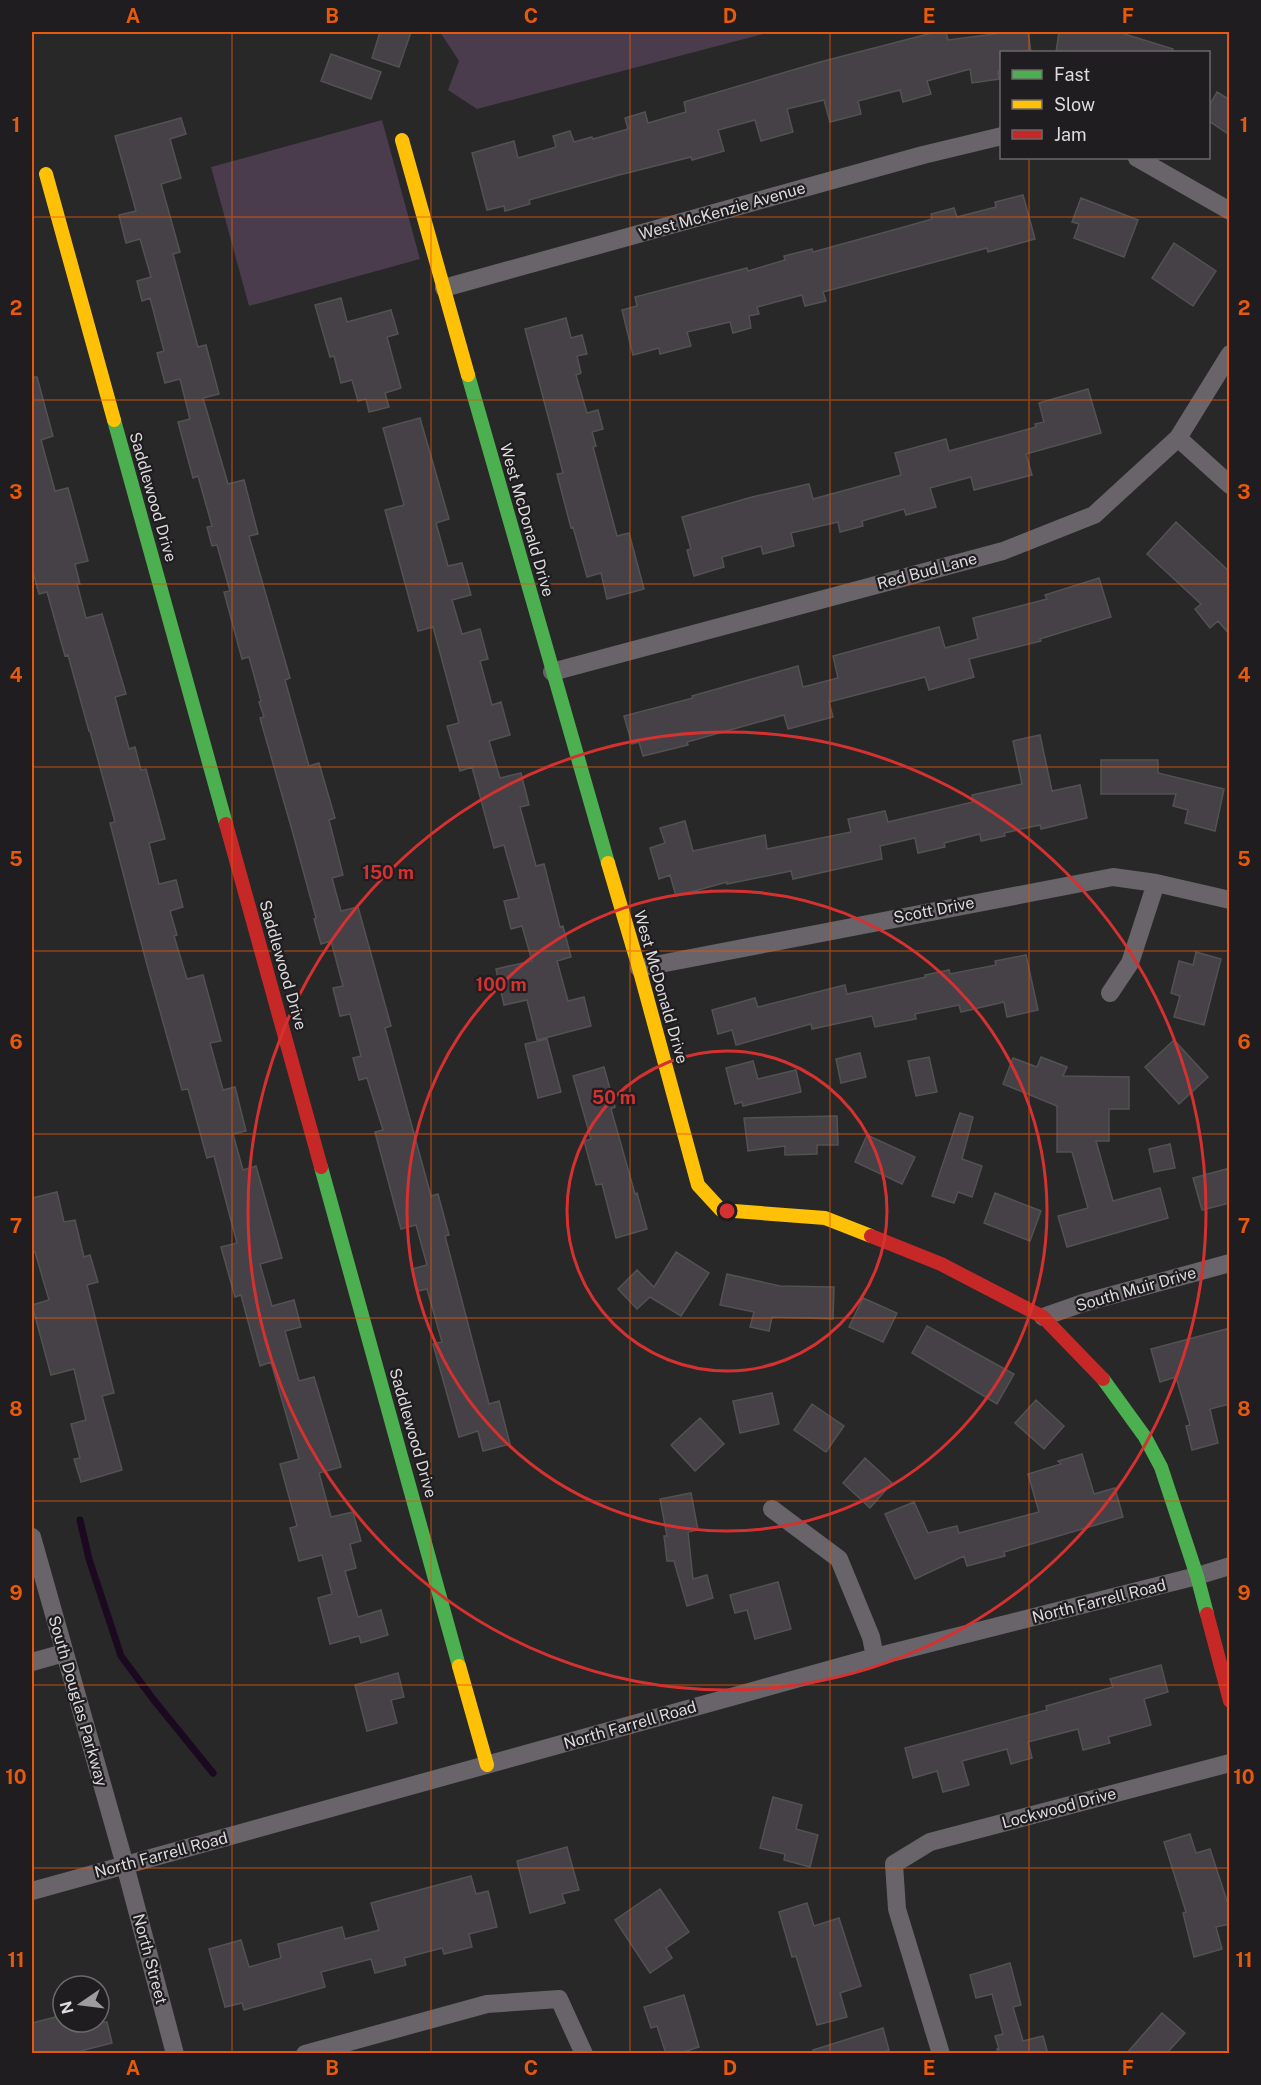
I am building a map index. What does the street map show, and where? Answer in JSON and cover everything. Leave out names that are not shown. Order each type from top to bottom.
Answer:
[{"type":"street","name":"West McKenzie Avenue","points":[[444,288],[1000,136]]},
{"type":"street","name":"West McDonald Drive","points":[[402,140],[552,672],[639,968],[698,1185],[721,1210],[825,1218],[941,1264],[1043,1317],[1099,1375],[1123,1405],[1145,1437],[1161,1467],[1197,1576],[1230,1701]]},
{"type":"street","points":[[1139,159],[1230,211]]},
{"type":"street","name":"Saddlewood Drive","points":[[46,174],[487,1765]]},
{"type":"street","name":"Red Bud Lane","points":[[552,672],[1003,551],[1094,515],[1178,438],[1230,354]]},
{"type":"street","points":[[1178,438],[1230,485]]},
{"type":"street","name":"Scott Drive","points":[[639,968],[1113,877],[1156,883],[1230,900]]},
{"type":"street","points":[[1110,993],[1130,963],[1156,883]]},
{"type":"street","name":"South Muir Drive","points":[[1043,1317],[1083,1303],[1230,1263]]},
{"type":"street","points":[[772,1509],[839,1559],[871,1637],[875,1657]]},
{"type":"street","name":"South Douglas Parkway","points":[[32,1537],[125,1864]]},
{"type":"street","name":"North Farrell Road","points":[[32,1890],[875,1657],[1230,1566]]},
{"type":"street","points":[[32,1662],[64,1653]]},
{"type":"street","name":"Lockwood Drive","points":[[941,2054],[897,1909],[894,1864],[930,1842],[1230,1763]]},
{"type":"street","name":"North Street","points":[[125,1864],[175,2054]]},
{"type":"street","points":[[305,2054],[487,2004],[559,2000],[584,2054]]},
{"type":"shaded area","points":[[440,32],[771,32],[477,109],[448,90],[459,61]]},
{"type":"shaded area","points":[[382,120],[420,259],[249,306],[211,167]]},
{"type":"building","points":[[380,32],[411,32],[399,67],[372,58]]},
{"type":"building","points":[[936,32],[946,32],[948,40],[1028,32],[1031,51],[1000,51],[999,79],[972,83],[970,69],[927,81],[931,94],[903,102],[900,90],[858,101],[861,114],[830,122],[824,100],[787,109],[793,132],[761,141],[755,120],[718,130],[724,151],[619,175],[529,200],[530,204],[505,211],[504,206],[487,210],[472,153],[514,141],[518,158],[556,147],[553,136],[570,131],[574,142],[592,137],[593,139],[628,129],[625,118],[645,112],[648,123],[686,112],[684,102],[820,62]]},
{"type":"building","points":[[1059,32],[1118,32],[1173,49],[1172,51],[1056,51]]},
{"type":"building","points":[[331,54],[381,72],[371,99],[321,81]]},
{"type":"building","points":[[1217,92],[1230,100],[1230,135],[1210,122],[1210,104]]},
{"type":"building","points":[[181,118],[186,134],[170,139],[181,178],[161,184],[180,252],[173,254],[198,347],[206,345],[219,394],[203,398],[228,484],[244,480],[258,534],[249,536],[290,678],[285,680],[309,766],[319,763],[335,818],[329,820],[343,875],[332,878],[341,911],[358,907],[391,1026],[385,1028],[431,1196],[438,1194],[449,1235],[445,1236],[489,1404],[499,1401],[510,1444],[483,1451],[478,1431],[459,1437],[433,1344],[442,1342],[427,1289],[418,1291],[412,1269],[427,1265],[416,1225],[401,1229],[375,1132],[383,1130],[367,1078],[359,1080],[353,1058],[361,1056],[350,1014],[340,1016],[333,988],[343,986],[331,941],[321,944],[314,919],[316,918],[260,718],[264,717],[249,657],[242,659],[224,592],[230,591],[217,545],[212,546],[207,527],[212,526],[198,476],[193,478],[178,422],[190,419],[180,379],[165,383],[157,353],[164,351],[150,298],[142,301],[137,281],[151,277],[140,239],[126,243],[119,215],[136,211],[115,136]]},
{"type":"building","points":[[1023,195],[1035,239],[988,252],[987,248],[823,292],[826,301],[805,306],[802,295],[757,307],[759,314],[749,316],[751,328],[733,333],[730,322],[687,332],[691,346],[660,354],[659,348],[633,355],[622,310],[637,306],[635,297],[747,268],[748,271],[785,260],[784,256],[812,249],[813,252],[932,219],[931,214],[954,208],[957,217],[996,207],[995,202]]},
{"type":"building","points":[[1081,198],[1138,220],[1124,257],[1074,238],[1079,224],[1072,222]]},
{"type":"building","points":[[1174,243],[1216,271],[1193,306],[1152,278]]},
{"type":"building","points":[[341,298],[347,322],[391,310],[398,334],[387,337],[401,388],[385,393],[389,407],[369,412],[366,399],[358,401],[352,380],[341,383],[334,356],[330,357],[315,305]]},
{"type":"building","points":[[566,318],[571,338],[582,335],[587,354],[577,356],[581,373],[576,375],[587,413],[598,410],[603,429],[592,432],[596,446],[593,447],[617,536],[629,533],[644,589],[607,599],[601,573],[587,577],[573,527],[571,528],[557,474],[563,473],[525,329]]},
{"type":"building","points":[[32,377],[37,377],[53,436],[41,440],[55,491],[68,488],[88,561],[75,564],[80,584],[77,584],[86,618],[102,614],[126,694],[115,697],[129,749],[135,747],[141,770],[146,769],[165,839],[149,843],[159,884],[176,880],[183,907],[170,911],[177,935],[174,936],[187,979],[203,975],[221,1041],[210,1043],[223,1090],[235,1087],[246,1131],[233,1134],[243,1170],[256,1166],[282,1258],[260,1264],[272,1306],[294,1300],[301,1327],[285,1331],[299,1381],[314,1377],[341,1467],[319,1473],[331,1517],[353,1512],[361,1541],[350,1544],[356,1568],[345,1571],[358,1617],[381,1610],[388,1635],[361,1643],[359,1636],[330,1644],[318,1598],[332,1594],[322,1555],[299,1561],[290,1528],[297,1526],[280,1464],[299,1459],[271,1362],[260,1366],[241,1295],[235,1297],[221,1247],[237,1243],[214,1156],[207,1158],[188,1089],[182,1090],[110,823],[115,822],[90,731],[47,592],[39,594],[32,568]]},
{"type":"building","points":[[1088,389],[1101,433],[1026,454],[1032,475],[974,490],[971,477],[930,488],[936,507],[906,515],[904,509],[862,521],[863,526],[840,532],[838,522],[791,533],[794,546],[763,554],[761,546],[722,557],[724,567],[694,576],[687,550],[691,549],[682,517],[809,484],[813,499],[901,475],[895,453],[946,439],[949,451],[1036,427],[1035,424],[1044,422],[1039,403]]},
{"type":"building","points":[[420,418],[449,519],[436,523],[448,566],[462,563],[471,595],[452,600],[462,634],[480,629],[488,659],[480,661],[492,705],[501,702],[510,735],[489,741],[500,778],[521,773],[529,805],[520,807],[536,866],[544,864],[560,927],[563,926],[571,957],[557,961],[568,1001],[584,997],[591,1026],[537,1040],[527,1000],[504,1005],[496,969],[532,961],[522,926],[511,929],[504,901],[519,898],[504,845],[494,848],[472,767],[460,771],[447,726],[459,723],[433,627],[418,631],[385,510],[404,505],[383,428]]},
{"type":"building","points":[[1176,522],[1230,572],[1230,635],[1218,621],[1210,628],[1195,609],[1201,604],[1147,554]]},
{"type":"building","points":[[1099,578],[1111,617],[1040,639],[1041,641],[969,659],[974,677],[929,690],[925,677],[829,702],[833,717],[788,729],[784,715],[687,742],[688,745],[643,756],[639,742],[632,744],[624,716],[798,666],[803,687],[838,678],[833,656],[939,627],[945,648],[978,639],[973,618],[1047,599],[1045,595]]},
{"type":"building","points":[[1040,735],[1052,791],[1080,785],[1087,818],[1041,829],[1040,825],[981,841],[980,834],[944,843],[945,847],[918,853],[915,838],[880,846],[882,859],[793,879],[791,871],[727,884],[727,882],[676,896],[670,875],[659,879],[650,848],[665,843],[660,828],[685,821],[693,851],[765,835],[767,849],[851,832],[848,819],[885,811],[888,822],[973,802],[972,795],[1022,784],[1013,741]]},
{"type":"building","points":[[1101,760],[1158,760],[1158,773],[1224,789],[1215,831],[1185,823],[1188,810],[1173,806],[1176,794],[1101,794]]},
{"type":"building","points":[[1196,952],[1221,959],[1204,1025],[1174,1017],[1180,996],[1171,993],[1179,961],[1193,965]]},
{"type":"building","points":[[1026,955],[1038,1010],[1007,1017],[1004,1002],[961,1012],[959,1005],[915,1014],[916,1019],[875,1027],[872,1016],[812,1029],[811,1024],[736,1045],[732,1030],[718,1034],[712,1010],[755,998],[758,1007],[845,985],[847,994],[949,970],[950,974],[996,965],[995,961]]},
{"type":"building","points":[[547,1039],[561,1092],[538,1098],[525,1044]]},
{"type":"building","points":[[1174,1040],[1208,1077],[1179,1104],[1145,1067]]},
{"type":"building","points":[[860,1053],[866,1077],[841,1083],[836,1059]]},
{"type":"building","points":[[929,1057],[937,1092],[916,1096],[908,1061]]},
{"type":"building","points":[[1041,1057],[1067,1067],[1063,1076],[1129,1077],[1129,1109],[1109,1109],[1109,1141],[1096,1141],[1113,1201],[1160,1188],[1168,1218],[1067,1247],[1058,1216],[1088,1208],[1072,1152],[1057,1152],[1057,1106],[1003,1084],[1013,1058],[1037,1067]]},
{"type":"building","points":[[753,1061],[758,1079],[796,1070],[801,1092],[743,1106],[742,1102],[735,1104],[726,1068]]},
{"type":"building","points":[[604,1067],[615,1107],[611,1109],[647,1229],[616,1238],[602,1184],[596,1185],[584,1141],[591,1139],[573,1076]]},
{"type":"building","points":[[960,1113],[973,1117],[962,1159],[982,1166],[972,1197],[958,1192],[954,1203],[932,1196]]},
{"type":"building","points":[[837,1116],[838,1145],[817,1145],[817,1154],[785,1155],[785,1146],[748,1151],[744,1118]]},
{"type":"building","points":[[867,1135],[915,1157],[902,1184],[855,1162]]},
{"type":"building","points":[[1170,1144],[1175,1168],[1154,1172],[1149,1149]]},
{"type":"building","points":[[1230,1168],[1230,1203],[1202,1210],[1193,1178]]},
{"type":"building","points":[[57,1192],[64,1222],[75,1220],[84,1257],[90,1255],[98,1282],[87,1285],[114,1393],[102,1396],[122,1470],[81,1482],[74,1459],[80,1458],[71,1424],[86,1420],[74,1369],[51,1375],[32,1305],[49,1300],[35,1252],[32,1253],[32,1198]]},
{"type":"building","points":[[995,1193],[1041,1211],[1030,1241],[984,1223]]},
{"type":"building","points":[[676,1252],[709,1273],[681,1316],[650,1297],[637,1309],[618,1289],[637,1270],[654,1287]]},
{"type":"building","points":[[727,1274],[780,1286],[834,1287],[833,1319],[772,1317],[769,1331],[750,1327],[754,1312],[720,1305]]},
{"type":"building","points":[[863,1298],[897,1313],[883,1342],[849,1327]]},
{"type":"building","points":[[927,1326],[1014,1374],[997,1404],[912,1353]]},
{"type":"building","points":[[1230,1328],[1230,1404],[1210,1409],[1218,1443],[1192,1450],[1186,1426],[1190,1425],[1176,1377],[1160,1382],[1151,1349]]},
{"type":"building","points":[[772,1393],[779,1424],[740,1433],[733,1401]]},
{"type":"building","points":[[1036,1400],[1064,1426],[1044,1449],[1015,1423]]},
{"type":"building","points":[[812,1404],[844,1426],[826,1452],[794,1430]]},
{"type":"building","points":[[700,1418],[724,1444],[695,1471],[671,1445]]},
{"type":"building","points":[[1082,1454],[1094,1494],[1115,1488],[1123,1517],[1004,1552],[1005,1556],[967,1566],[964,1556],[915,1579],[885,1514],[914,1502],[928,1533],[957,1526],[959,1533],[1039,1512],[1028,1474],[1061,1464],[1058,1461]]},
{"type":"building","points":[[865,1458],[892,1483],[870,1508],[843,1483]]},
{"type":"building","points":[[691,1493],[698,1530],[688,1532],[693,1579],[707,1575],[713,1598],[687,1606],[674,1561],[667,1561],[664,1536],[667,1536],[660,1499]]},
{"type":"building","points":[[778,1582],[791,1629],[755,1639],[747,1610],[735,1613],[730,1595]]},
{"type":"building","points":[[1161,1665],[1168,1692],[1144,1699],[1151,1725],[1108,1737],[1110,1743],[1083,1750],[1078,1729],[1028,1742],[1032,1758],[1011,1764],[1007,1749],[962,1761],[969,1785],[943,1792],[937,1771],[913,1778],[905,1748],[1047,1710],[1046,1706],[1113,1687],[1110,1679]]},
{"type":"building","points":[[398,1673],[404,1697],[391,1700],[397,1723],[367,1731],[355,1685]]},
{"type":"building","points":[[773,1797],[802,1805],[796,1829],[818,1835],[810,1867],[784,1860],[785,1854],[760,1848]]},
{"type":"building","points":[[1190,1834],[1196,1853],[1210,1849],[1227,1901],[1230,1900],[1230,1924],[1216,1927],[1222,1949],[1194,1957],[1183,1913],[1186,1912],[1164,1842]]},
{"type":"building","points":[[567,1847],[579,1890],[562,1894],[565,1903],[530,1913],[517,1861]]},
{"type":"building","points":[[471,1876],[476,1894],[488,1891],[497,1927],[469,1934],[472,1947],[444,1954],[442,1948],[404,1958],[406,1965],[375,1973],[371,1959],[321,1972],[325,1987],[244,2010],[242,2003],[225,2007],[209,1949],[241,1940],[249,1967],[281,1958],[278,1944],[342,1927],[345,1939],[379,1930],[371,1903]]},
{"type":"building","points":[[660,1889],[689,1932],[666,1948],[672,1958],[650,1973],[615,1920]]},
{"type":"building","points":[[807,1903],[814,1926],[839,1918],[861,1986],[840,1993],[847,2017],[817,2025],[796,1956],[792,1957],[779,1912]]},
{"type":"building","points":[[1010,1963],[1021,2005],[1013,2007],[1023,2041],[1043,2036],[1048,2054],[998,2054],[997,2049],[999,2049],[995,2036],[1003,2034],[992,1994],[976,1998],[970,1975]]},
{"type":"building","points":[[684,1995],[699,2047],[677,2054],[666,2054],[657,2026],[651,2028],[644,2007]]},
{"type":"building","points":[[1162,2013],[1185,2033],[1166,2054],[1126,2054]]},
{"type":"building","points":[[51,2018],[51,2034],[110,2034],[112,2043],[69,2054],[32,2054],[32,2023]]},
{"type":"building","points":[[883,2028],[889,2050],[879,2054],[814,2054],[813,2050]]},
{"type":"waterway","points":[[80,1520],[89,1559],[121,1656],[213,1773]]},
{"type":"traffic: fast","points":[[468,375],[608,863]]},
{"type":"traffic: fast","points":[[114,420],[226,824]]},
{"type":"traffic: fast","points":[[321,1167],[459,1666]]},
{"type":"traffic: fast","points":[[1103,1379],[1145,1437],[1161,1467],[1197,1576],[1207,1614]]},
{"type":"traffic: slow","points":[[402,140],[468,375]]},
{"type":"traffic: slow","points":[[46,174],[114,420]]},
{"type":"traffic: slow","points":[[608,863],[698,1185],[721,1210],[825,1218],[871,1236]]},
{"type":"traffic: slow","points":[[459,1666],[487,1765]]},
{"type":"traffic: jam","points":[[226,824],[321,1167]]},
{"type":"traffic: jam","points":[[871,1236],[941,1264],[1043,1317],[1103,1379]]},
{"type":"traffic: jam","points":[[1207,1614],[1230,1701]]}]
